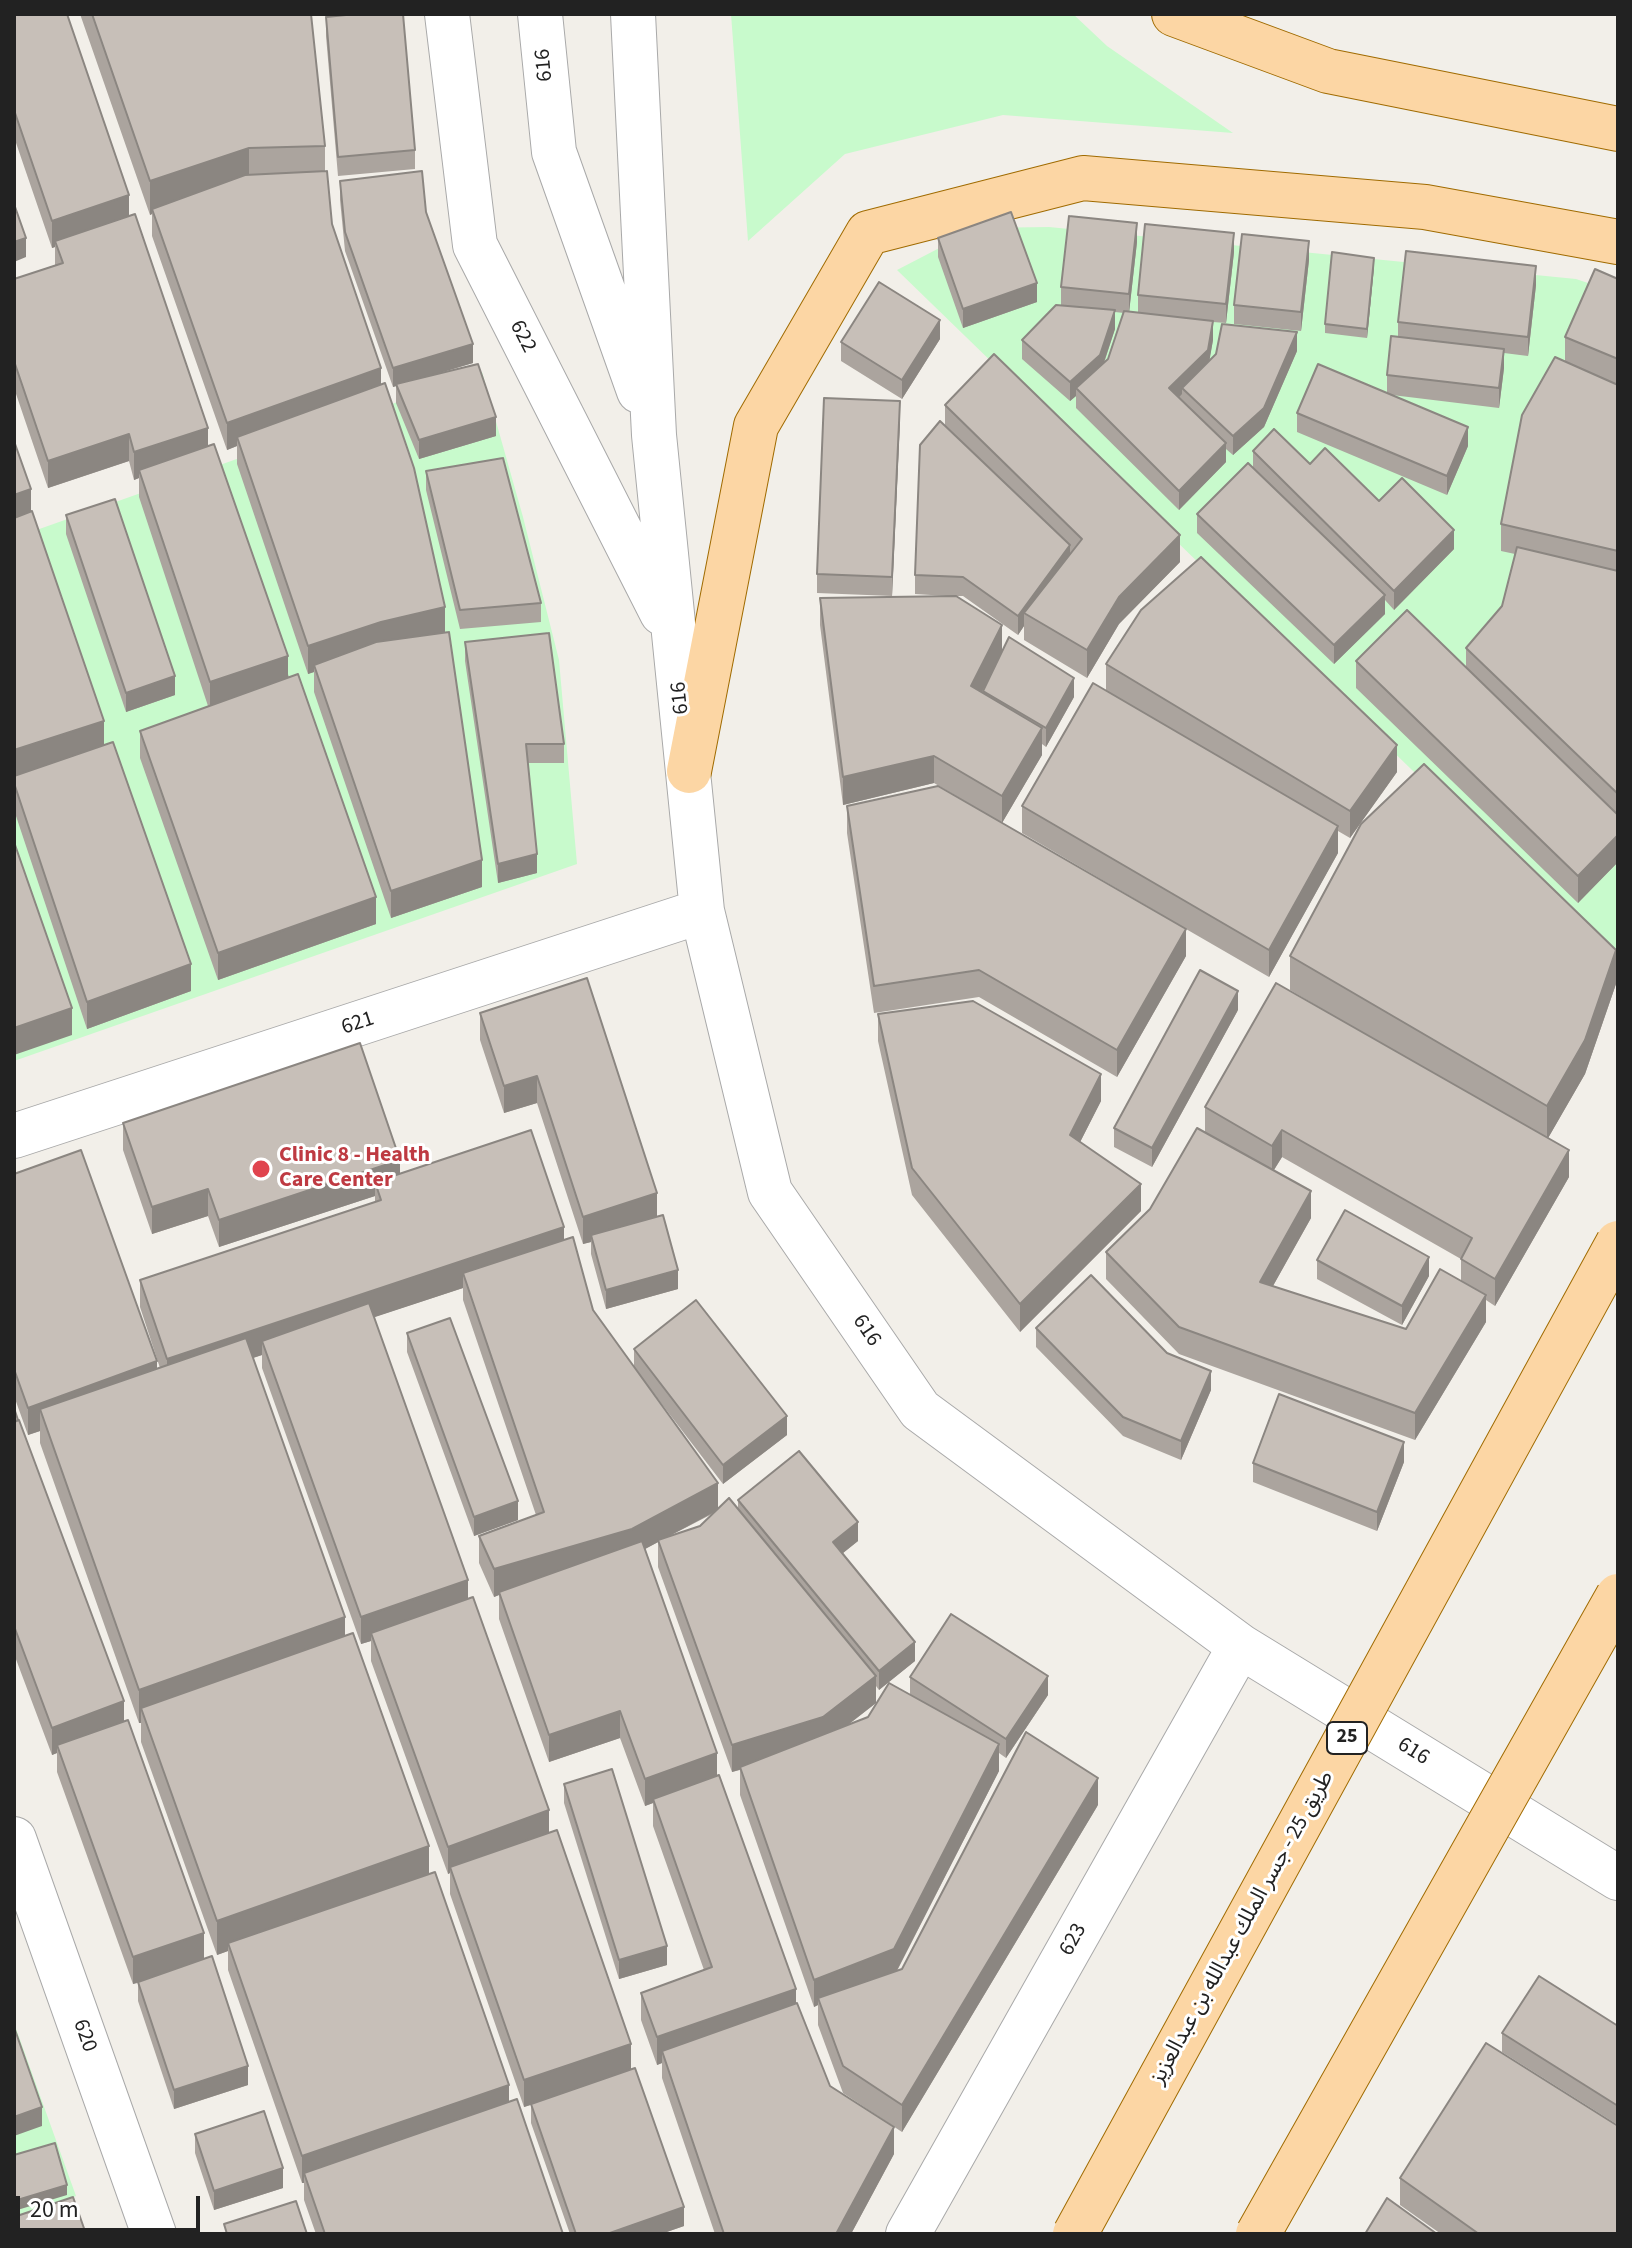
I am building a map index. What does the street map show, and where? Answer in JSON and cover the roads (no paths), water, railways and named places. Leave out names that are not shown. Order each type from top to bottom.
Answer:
[{"type":"main road","points":[[1174,14],[1328,71],[1618,129]]},
{"type":"main road","points":[[689,771],[756,426],[868,233],[1083,178],[1425,207],[1618,242]]},
{"type":"main road","name":"طريق 25 - جسر الملك عبدالله بن عبدالعزيز","points":[[1075,2234],[1618,1243]]},
{"type":"main road","points":[[1258,2234],[1618,1596]]},
{"type":"street","name":"622","points":[[447,14],[475,245],[674,637]]},
{"type":"street","name":"616","points":[[540,14],[554,152],[654,435]]},
{"type":"street","name":"616","points":[[633,14],[654,435],[702,911],[770,1192],[920,1410],[1240,1646],[1618,1878]]},
{"type":"street","name":"621","points":[[14,1136],[702,911]]},
{"type":"street","name":"623","points":[[908,2234],[1240,1646]]},
{"type":"street","name":"620","points":[[14,1839],[154,2234]]},
{"type":"place","name":"Clinic 8 - Health Care Center","points":[[261,1169]]}]
